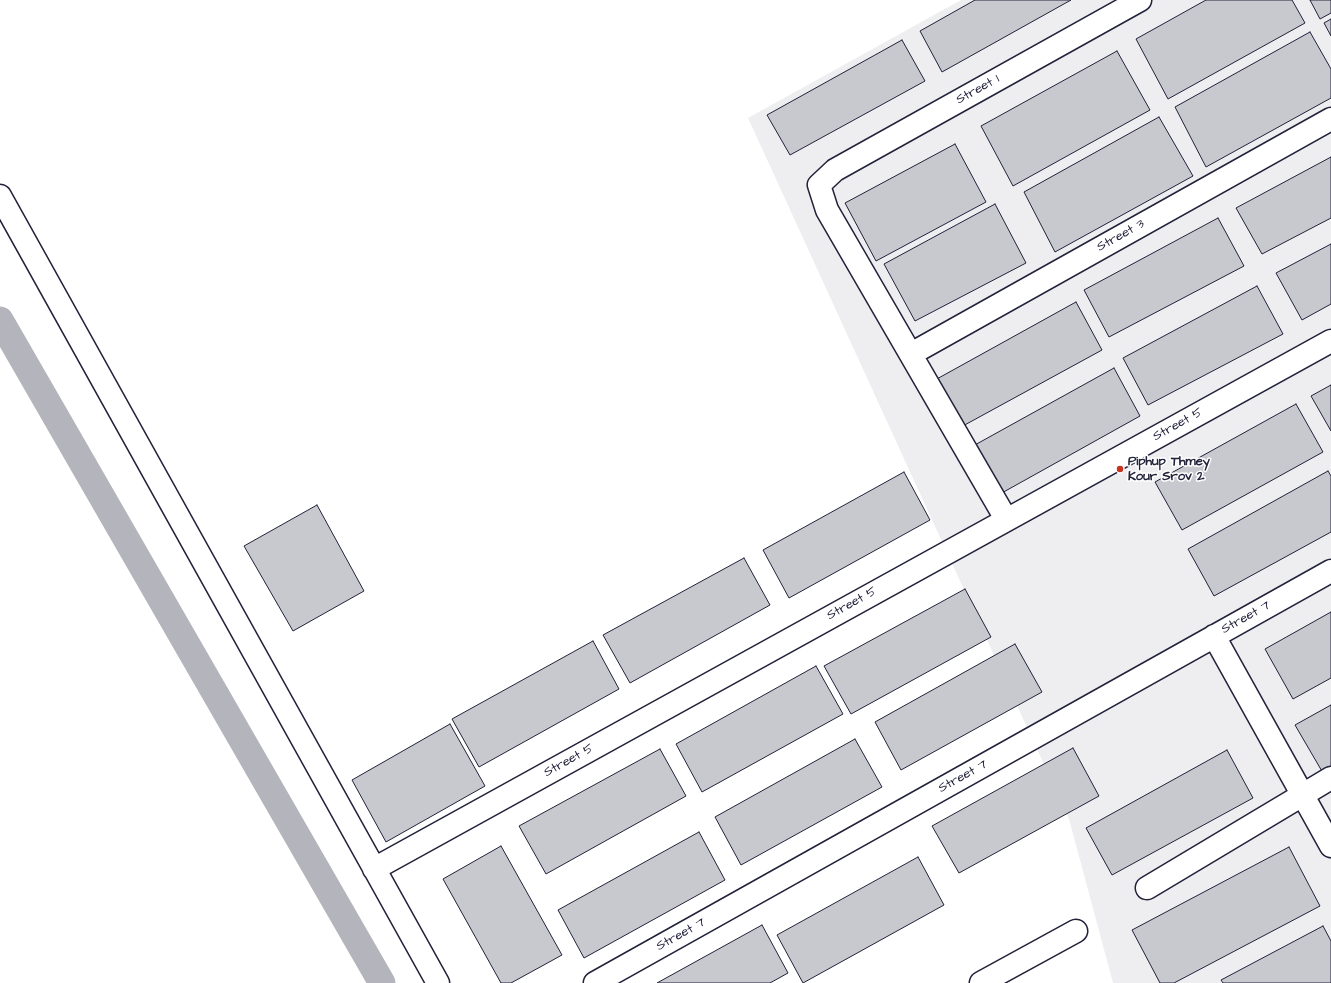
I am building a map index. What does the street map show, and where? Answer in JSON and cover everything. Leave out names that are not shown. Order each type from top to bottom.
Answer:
[{"type":"street","name":"Street 1","points":[[911,354],[827,210],[819,185],[835,170],[1140,0]]},
{"type":"street","name":"Street 3","points":[[911,354],[1331,119]]},
{"type":"street","points":[[0,196],[438,983]]},
{"type":"street","name":"Street 5","points":[[374,868],[1331,340]]},
{"type":"street","points":[[911,354],[1006,520]]},
{"type":"street","name":"Street 7","points":[[595,983],[1331,571]]},
{"type":"street","points":[[1214,636],[1331,846]]},
{"type":"street","points":[[1147,888],[1331,778]]},
{"type":"street","points":[[981,983],[1076,931]]},
{"type":"shaded area","name":"Piphup Thmey Kour Srov 2","points":[[961,0],[1331,0],[1331,983],[1113,983],[1069,819],[748,118]]},
{"type":"building","points":[[975,0],[1071,0],[942,72],[920,31]]},
{"type":"building","points":[[1206,0],[1292,0],[1305,23],[1168,99],[1136,39]]},
{"type":"building","points":[[1310,0],[1331,0],[1331,13],[1320,19]]},
{"type":"building","points":[[1331,19],[1331,36],[1324,23]]},
{"type":"building","points":[[1310,32],[1331,69],[1331,98],[1206,167],[1175,107]]},
{"type":"building","points":[[902,40],[925,81],[790,155],[767,115]]},
{"type":"building","points":[[1117,51],[1150,110],[1013,186],[981,126]]},
{"type":"building","points":[[1159,117],[1193,176],[1055,252],[1024,192]]},
{"type":"building","points":[[955,144],[986,202],[876,261],[845,203]]},
{"type":"building","points":[[1331,157],[1331,218],[1262,254],[1236,208]]},
{"type":"building","points":[[995,204],[1026,263],[915,321],[884,264]]},
{"type":"building","points":[[1218,218],[1244,266],[1109,337],[1084,290]]},
{"type":"building","points":[[1331,244],[1331,304],[1302,320],[1276,273]]},
{"type":"building","points":[[1257,286],[1283,334],[1148,405],[1123,358]]},
{"type":"building","points":[[1076,302],[1102,350],[961,427],[935,380]]},
{"type":"building","points":[[1114,368],[1140,416],[1000,494],[973,446]]},
{"type":"building","points":[[1331,385],[1331,431],[1311,396]]},
{"type":"building","points":[[1296,404],[1323,452],[1182,530],[1155,482]]},
{"type":"building","points":[[1328,471],[1331,476],[1331,532],[1214,596],[1188,549]]},
{"type":"building","points":[[904,472],[930,520],[789,598],[763,550]]},
{"type":"building","points":[[317,505],[364,591],[293,631],[244,546]]},
{"type":"building","points":[[744,558],[770,605],[630,683],[603,635]]},
{"type":"building","points":[[965,589],[991,637],[851,714],[824,666]]},
{"type":"building","points":[[1331,612],[1331,678],[1293,699],[1265,649]]},
{"type":"building","points":[[593,641],[619,689],[479,767],[452,719]]},
{"type":"building","points":[[1015,644],[1042,692],[901,770],[875,722]]},
{"type":"building","points":[[816,666],[843,714],[702,792],[676,744]]},
{"type":"building","points":[[1331,705],[1331,768],[1323,773],[1295,725]]},
{"type":"building","points":[[450,724],[485,786],[386,842],[352,780]]},
{"type":"building","points":[[855,739],[882,787],[741,865],[715,817]]},
{"type":"building","points":[[1073,748],[1099,796],[959,873],[932,826]]},
{"type":"building","points":[[660,749],[686,796],[546,874],[519,826]]},
{"type":"building","points":[[1227,750],[1253,798],[1112,875],[1086,828]]},
{"type":"building","points":[[699,832],[725,880],[584,958],[558,910]]},
{"type":"building","points":[[501,846],[562,955],[511,983],[501,983],[443,879]]},
{"type":"building","points":[[1289,847],[1320,906],[1174,983],[1160,983],[1132,930]]},
{"type":"building","points":[[918,857],[944,905],[803,983],[777,935]]},
{"type":"building","points":[[762,925],[788,973],[770,983],[657,983]]},
{"type":"building","points":[[1323,926],[1331,941],[1331,983],[1223,983],[1221,980]]},
{"type":"waterway","points":[[0,320],[382,983]]},
{"type":"place","name":"Piphup Thmey Kour Srov 2","points":[[1120,469]]}]
